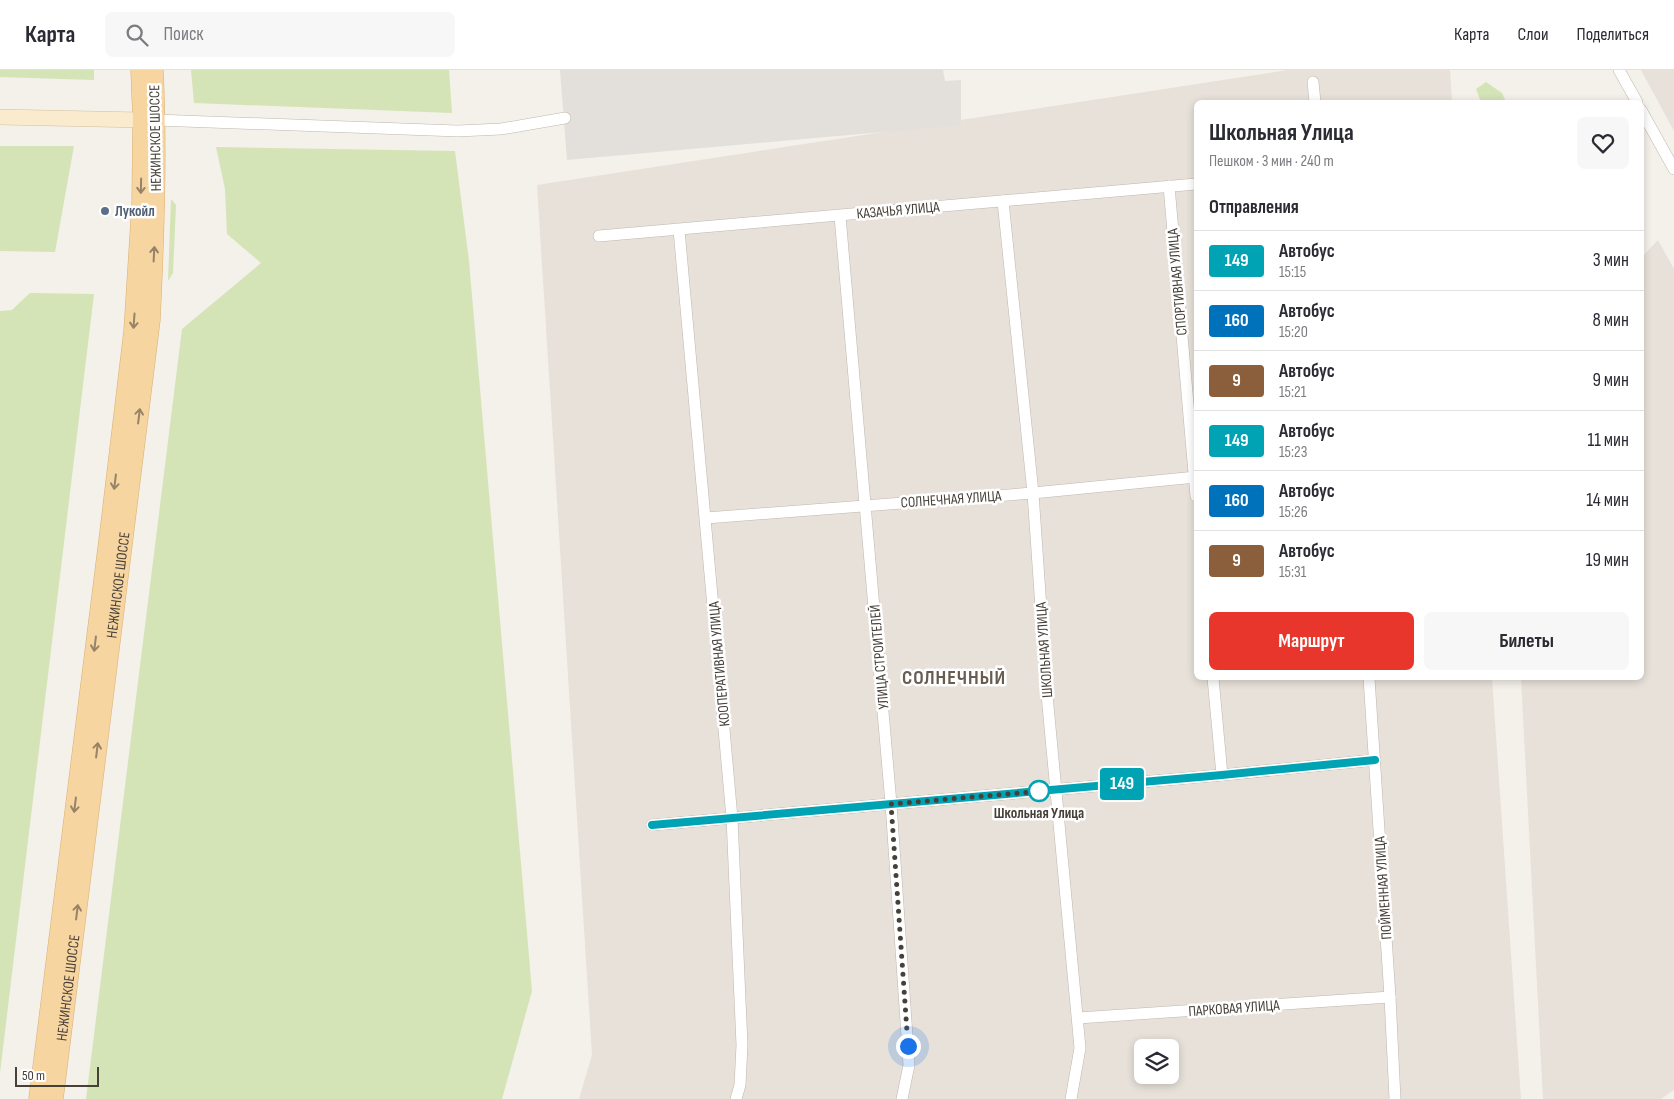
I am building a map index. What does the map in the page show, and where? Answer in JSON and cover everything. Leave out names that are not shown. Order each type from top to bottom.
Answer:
[{"type":"main road","name":"НЕЖИНСКОЕ ШОССЕ","points":[[54,1099],[151,320],[155,239],[149,120],[140,70]]},
{"type":"main road","name":"НЕЖИНСКОЕ ШОССЕ","points":[[38,1099],[133,331],[141,204],[154,70]]},
{"type":"main road","points":[[0,117],[149,120]]},
{"type":"street","points":[[1619,70],[1636,100]]},
{"type":"street","points":[[1313,82],[1315,100]]},
{"type":"street","points":[[1644,115],[1674,169]]},
{"type":"street","points":[[149,120],[458,131],[502,129],[565,118]]},
{"type":"street","name":"КАЗАЧЬЯ УЛИЦА","points":[[599,236],[1194,184]]},
{"type":"street","name":"СПОРТИВНАЯ УЛИЦА","points":[[1169,186],[1194,466]]},
{"type":"street","name":"ШКОЛЬНАЯ УЛИЦА","points":[[1003,201],[1033,493],[1047,695],[1078,1018],[1080,1048],[1071,1099]]},
{"type":"street","name":"УЛИЦА СТРОИТЕЛЕЙ","points":[[840,216],[891,804],[909,1065],[902,1099]]},
{"type":"street","name":"КООПЕРАТИВНАЯ УЛИЦА","points":[[679,230],[732,818],[742,1044],[740,1085],[736,1099]]},
{"type":"street","name":"СОЛНЕЧНАЯ УЛИЦА","points":[[706,518],[1033,493],[1194,477]]},
{"type":"street","points":[[1213,680],[1222,775]]},
{"type":"street","name":"ПОЙМЕННАЯ УЛИЦА","points":[[1369,680],[1395,1099]]},
{"type":"street","points":[[652,825],[1375,760]]},
{"type":"street","name":"ПАРКОВАЯ УЛИЦА","points":[[1078,1018],[1390,997]]},
{"type":"shaded area","points":[[560,70],[943,70],[945,81],[961,80],[961,125],[567,160]]},
{"type":"shaded area","points":[[1288,70],[1450,70],[1452,100],[1194,100],[1194,680],[1492,680],[1521,1099],[579,1099],[592,1055],[537,185]]},
{"type":"shaded area","points":[[1641,70],[1674,70],[1674,131]]},
{"type":"shaded area","points":[[1658,240],[1674,269],[1674,1090],[1661,1099],[1543,1099],[1521,680],[1644,680],[1644,255]]},
{"type":"green space","points":[[0,70],[94,70],[94,80],[0,77]]},
{"type":"green space","points":[[191,70],[449,70],[452,113],[194,103]]},
{"type":"green space","points":[[1486,82],[1502,93],[1505,100],[1480,100],[1476,89]]},
{"type":"green space","points":[[0,146],[74,146],[55,252],[0,251]]},
{"type":"green space","points":[[216,147],[455,151],[469,261],[532,991],[502,1099],[86,1099],[182,329],[261,263],[227,234],[225,189]]},
{"type":"green space","points":[[171,199],[176,205],[173,273],[168,281]]},
{"type":"green space","points":[[30,293],[94,294],[0,1073],[0,311],[12,310]]},
{"type":"bus line","name":"149","points":[[652,825],[1375,760]]},
{"type":"place","name":"Лукойл","points":[[105,211]]},
{"type":"place","name":"Школьная Улица","points":[[1039,791]]},
{"type":"district","name":"СОЛНЕЧНЫЙ","points":[[954,677]]},
{"type":"route","points":[[908,1046],[891,804],[1043,791],[1039,791]]}]
